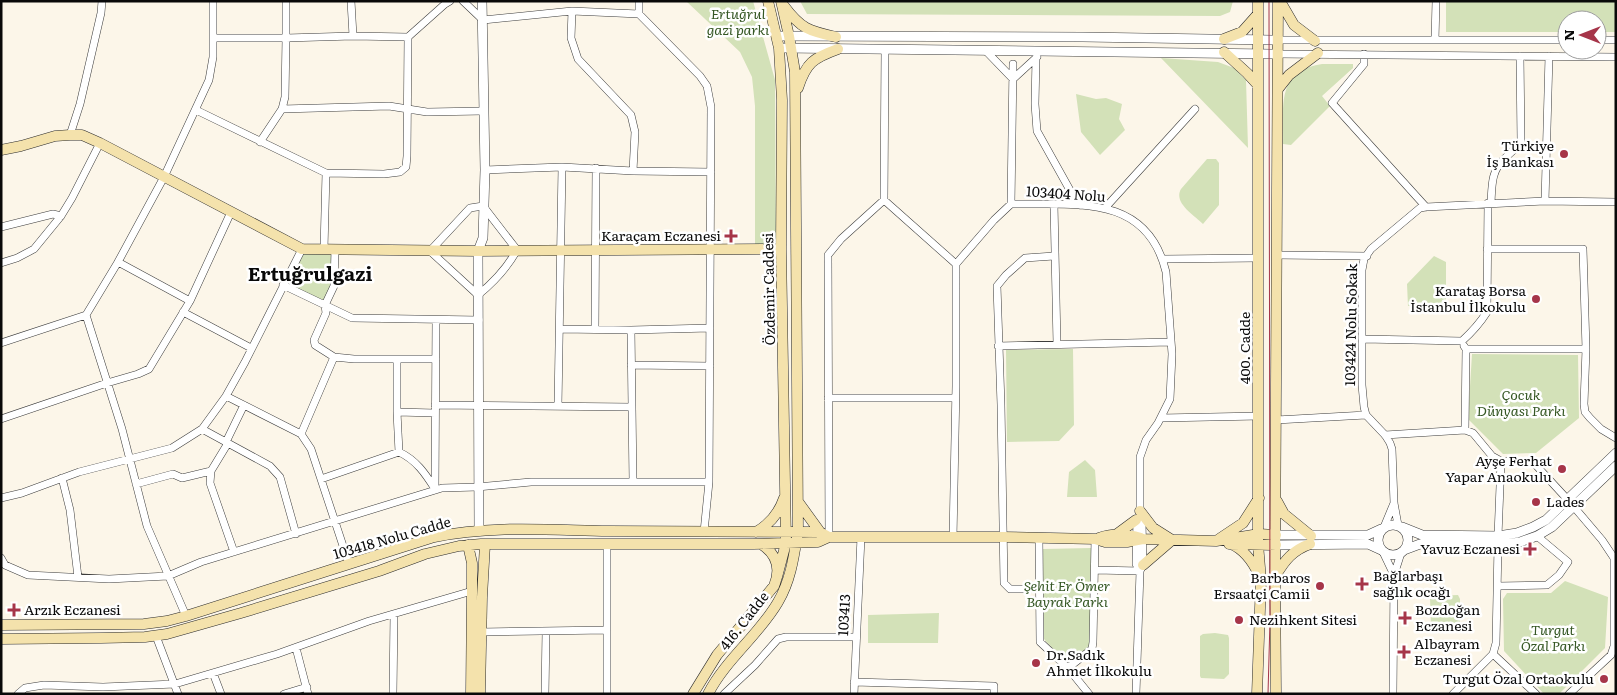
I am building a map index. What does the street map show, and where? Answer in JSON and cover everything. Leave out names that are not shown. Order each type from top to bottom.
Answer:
[{"type":"main road","name":"Özdemir Caddesi","points":[[693,694],[717,655],[768,594],[791,543],[786,532],[781,249],[782,100],[779,48],[768,1]]},
{"type":"main road","name":"400. Cadde","points":[[1256,694],[1261,580],[1259,539],[1258,1]]},
{"type":"main road","points":[[1276,694],[1276,255],[1279,1]]},
{"type":"main road","points":[[1279,1],[1294,25],[1315,41]]},
{"type":"main road","points":[[781,2],[797,23],[811,32],[836,37]]},
{"type":"main road","name":"Özdemir Caddesi","points":[[781,2],[790,36],[795,72],[798,532]]},
{"type":"main road","points":[[1224,39],[1242,32],[1258,14]]},
{"type":"main road","points":[[795,96],[802,75],[810,62],[819,56],[838,49]]},
{"type":"main road","points":[[1224,52],[1258,86]]},
{"type":"main road","points":[[1278,89],[1289,75],[1318,53]]},
{"type":"main road","points":[[3,154],[21,146],[55,136],[70,134],[82,136],[100,143],[302,248],[478,251],[781,249]]},
{"type":"main road","points":[[756,532],[766,526],[778,512],[784,499],[786,485]]},
{"type":"main road","points":[[1216,541],[1243,523],[1259,497]]},
{"type":"main road","points":[[1275,498],[1284,514],[1310,540],[1290,554],[1275,576]]},
{"type":"main road","points":[[1,639],[156,636],[191,628],[425,554],[468,545],[761,544],[818,542],[825,534],[799,503]]},
{"type":"main road","points":[[1116,534],[1138,516],[1172,540]]},
{"type":"main road","name":"103418 Nolu Cadde","points":[[1,625],[144,624],[167,621],[434,537],[479,530],[798,532],[861,537],[1095,539]]},
{"type":"main road","name":"416. Cadde","points":[[708,694],[725,667],[769,616],[779,601],[794,560],[791,543],[798,532]]},
{"type":"main road","points":[[1095,539],[1116,534],[1127,534],[1138,539]]},
{"type":"main road","points":[[1095,539],[1105,542],[1126,542],[1138,539],[1276,540]]},
{"type":"main road","points":[[1230,544],[1259,539]]},
{"type":"main road","points":[[1142,568],[1172,540]]},
{"type":"main road","points":[[1216,541],[1239,548],[1248,557],[1261,580]]},
{"type":"main road","points":[[794,560],[812,542]]},
{"type":"main road","points":[[480,694],[482,596],[486,544]]},
{"type":"main road","points":[[761,544],[770,551],[775,559],[778,568],[777,577]]},
{"type":"main road","points":[[468,545],[472,563],[471,694]]},
{"type":"street","points":[[70,134],[80,104],[101,13],[102,1]]},
{"type":"street","points":[[1,343],[86,315],[118,262],[164,177],[210,80],[213,57],[213,1]]},
{"type":"street","points":[[260,142],[282,109],[285,97],[286,1]]},
{"type":"street","points":[[351,1],[353,36]]},
{"type":"street","points":[[213,38],[408,37],[450,1]]},
{"type":"street","points":[[463,1],[483,20],[572,11],[639,14],[708,86],[711,107],[709,482],[704,532]]},
{"type":"street","points":[[479,530],[478,251],[482,238],[484,206],[482,1]]},
{"type":"street","points":[[639,1],[639,14]]},
{"type":"street","points":[[1434,40],[1436,1]]},
{"type":"street","points":[[572,11],[571,38],[578,59],[631,115],[635,132],[633,171]]},
{"type":"street","points":[[777,36],[1315,41],[1557,40]]},
{"type":"street","points":[[196,110],[326,173],[384,174],[400,172],[406,167],[407,156],[408,37]]},
{"type":"street","points":[[779,48],[1616,57]]},
{"type":"street","points":[[825,534],[828,398],[828,255],[841,239],[884,200],[885,50]]},
{"type":"street","points":[[986,51],[1013,79]]},
{"type":"street","points":[[1013,79],[1044,51]]},
{"type":"street","points":[[1364,54],[1364,64],[1332,103],[1426,206],[1545,201],[1616,202]]},
{"type":"street","points":[[1363,339],[1462,341],[1487,312],[1489,203],[1496,167],[1517,148],[1520,142],[1520,56]]},
{"type":"street","points":[[1545,201],[1549,56]]},
{"type":"street","points":[[1036,58],[1035,104],[1037,131],[1080,205]]},
{"type":"street","points":[[1011,204],[1013,64]]},
{"type":"street","points":[[282,109],[389,106],[427,112],[483,111]]},
{"type":"street","points":[[1105,208],[1195,109]]},
{"type":"street","points":[[1,263],[17,258],[34,248],[61,216],[100,143]]},
{"type":"street","points":[[558,406],[562,168]]},
{"type":"street","points":[[484,170],[596,168],[633,171],[711,172]]},
{"type":"street","points":[[595,329],[596,168]]},
{"type":"street","points":[[326,173],[329,249],[334,286],[325,305],[326,313],[314,340],[315,345],[334,356],[354,359],[436,359]]},
{"type":"street","points":[[884,200],[956,264],[953,538]]},
{"type":"street","name":"103404 Nolu","points":[[956,264],[994,220],[1011,204],[1080,205],[1105,208],[1124,214],[1140,226],[1154,241],[1163,259],[1166,272],[1171,342],[1170,399],[1161,418],[1146,440],[1140,457],[1138,516],[1142,522],[1138,539],[1142,568],[1136,694]]},
{"type":"street","points":[[1054,204],[1058,344]]},
{"type":"street","points":[[478,295],[502,274],[517,250],[484,206]]},
{"type":"street","points":[[478,295],[430,250],[470,208],[484,206]]},
{"type":"street","name":"103424 Nolu Sokak","points":[[1366,415],[1362,385],[1362,270],[1364,260],[1371,249],[1420,208],[1426,206]]},
{"type":"street","points":[[1,419],[149,369],[190,301],[232,212]]},
{"type":"street","points":[[1,228],[53,214],[61,216]]},
{"type":"street","points":[[1,498],[129,458],[172,448],[202,429],[226,396],[245,362],[302,248]]},
{"type":"street","points":[[1487,249],[1583,249],[1586,349],[1585,412],[1601,429],[1616,438]]},
{"type":"street","points":[[1276,255],[1367,256]]},
{"type":"street","points":[[1039,589],[1010,589],[1004,583],[997,286],[1025,258],[1054,256]]},
{"type":"street","points":[[1163,259],[1258,258]]},
{"type":"street","points":[[118,262],[190,301]]},
{"type":"street","points":[[283,285],[352,318],[478,320]]},
{"type":"street","points":[[183,312],[251,348]]},
{"type":"street","points":[[86,315],[129,458],[147,526],[186,616]]},
{"type":"street","points":[[435,490],[436,320]]},
{"type":"street","points":[[560,329],[710,328]]},
{"type":"street","points":[[631,330],[633,482]]},
{"type":"street","points":[[1462,341],[1466,349],[1465,430]]},
{"type":"street","points":[[998,346],[1171,342]]},
{"type":"street","points":[[1466,349],[1586,349]]},
{"type":"street","points":[[301,434],[334,356]]},
{"type":"street","points":[[397,359],[399,452]]},
{"type":"street","points":[[632,364],[710,366]]},
{"type":"street","points":[[226,396],[301,434],[311,449],[349,564]]},
{"type":"street","points":[[828,398],[956,398]]},
{"type":"street","points":[[234,552],[210,482],[211,471],[244,405]]},
{"type":"street","points":[[397,412],[479,405],[632,407]]},
{"type":"street","points":[[1276,420],[1366,415],[1390,443],[1392,449],[1394,503],[1400,526],[1406,533],[1408,540],[1394,575],[1393,694]]},
{"type":"street","points":[[1161,418],[1259,416]]},
{"type":"street","points":[[202,429],[276,471],[280,477],[296,534]]},
{"type":"street","points":[[1385,435],[1465,430],[1473,433],[1492,456],[1501,461],[1533,462],[1571,503],[1615,558],[1613,657],[1569,694]]},
{"type":"street","points":[[321,479],[399,452],[409,457],[419,466],[435,490]]},
{"type":"street","points":[[1310,540],[1368,535],[1391,524],[1422,535],[1520,542],[1537,536],[1552,527],[1616,453]]},
{"type":"street","points":[[1453,694],[1493,654],[1496,643],[1501,461]]},
{"type":"street","points":[[1276,540],[1368,544],[1394,555],[1420,544],[1498,541],[1533,528],[1546,520],[1571,503],[1616,466]]},
{"type":"street","points":[[136,484],[173,474],[182,478],[211,471]]},
{"type":"street","points":[[62,478],[70,510],[78,577]]},
{"type":"street","points":[[1,558],[4,565],[28,575],[109,579],[168,576],[201,562],[435,490],[531,482],[709,482]]},
{"type":"street","points":[[1394,503],[1377,539],[1394,575]]},
{"type":"street","points":[[1498,586],[1547,585],[1559,575],[1568,562],[1537,536]]},
{"type":"street","name":"103413","points":[[854,694],[861,537]]},
{"type":"street","points":[[1039,538],[1040,642],[1068,668],[1086,693]]},
{"type":"street","points":[[1068,668],[1092,650],[1095,539]]},
{"type":"street","points":[[607,544],[607,694]]},
{"type":"street","points":[[1095,570],[1142,568]]},
{"type":"street","points":[[18,694],[25,688],[44,685],[104,690],[175,684],[296,648],[394,614],[472,590]]},
{"type":"street","points":[[393,694],[394,614]]},
{"type":"street","points":[[481,632],[607,630]]},
{"type":"street","points":[[545,694],[546,631]]},
{"type":"street","points":[[156,636],[178,694]]},
{"type":"street","points":[[724,694],[778,640],[786,637],[856,637]]},
{"type":"street","points":[[284,694],[307,690],[296,648]]},
{"type":"street","points":[[1493,654],[1536,694]]},
{"type":"street","points":[[213,673],[221,694]]},
{"type":"street","points":[[854,682],[994,686],[994,694]]},
{"type":"green space","name":"Ertuğrul gazi parkı","points":[[686,1],[753,1],[775,80],[776,249],[755,250],[755,106],[752,77],[740,52]]},
{"type":"green space","points":[[800,1],[1233,1],[1230,12],[1220,16],[807,14]]},
{"type":"green space","points":[[1446,1],[1616,1],[1616,32],[1607,32],[1607,10],[1557,10],[1557,32],[1446,32]]},
{"type":"green space","points":[[1161,58],[1218,62],[1234,68],[1246,80],[1248,148]]},
{"type":"green space","points":[[1322,64],[1353,64],[1353,68],[1322,96],[1330,106],[1291,145],[1283,144],[1283,104],[1289,83],[1296,74],[1307,68]]},
{"type":"green space","points":[[1076,94],[1096,99],[1106,98],[1122,104],[1119,119],[1125,130],[1100,155],[1081,132]]},
{"type":"green space","points":[[1207,159],[1216,159],[1219,163],[1219,205],[1203,224],[1182,204],[1179,194],[1181,189]]},
{"type":"green space","points":[[302,249],[335,249],[334,286],[325,305],[283,285]]},
{"type":"green space","points":[[1434,256],[1446,262],[1446,307],[1408,306],[1407,284]]},
{"type":"green space","points":[[1073,349],[1074,425],[1059,441],[1007,442],[1006,350]]},
{"type":"green space","name":"Çocuk Dünyası Parkı","points":[[1472,354],[1578,355],[1579,418],[1536,453],[1503,454],[1468,419]]},
{"type":"green space","points":[[1085,460],[1095,470],[1097,497],[1067,497],[1069,472]]},
{"type":"green space","name":"Şehit Er Ömer Bayrak Parkı","points":[[1091,548],[1090,645],[1067,663],[1044,639],[1043,549]]},
{"type":"green space","name":"Turgut Özal Parkı","points":[[1565,581],[1608,597],[1605,648],[1559,694],[1544,694],[1504,651],[1503,599],[1507,593],[1551,593]]},
{"type":"green space","points":[[1458,595],[1460,599],[1459,626],[1431,626],[1430,597]]},
{"type":"green space","points":[[939,613],[938,643],[868,643],[868,615]]},
{"type":"green space","points":[[1215,633],[1228,635],[1229,674],[1224,679],[1201,678],[1200,636]]},
{"type":"tram line","points":[[1268,694],[1270,620],[1269,1]]},
{"type":"place","name":"Türkiye İş Bankası","points":[[1564,154]]},
{"type":"place","name":"Karaçam Eczanesi","points":[[731,236]]},
{"type":"place","name":"Karataş Borsa İstanbul İlkokulu","points":[[1536,299]]},
{"type":"place","name":"Ayşe Ferhat Yapar Anaokulu","points":[[1562,469]]},
{"type":"place","name":"Lades","points":[[1536,502]]},
{"type":"place","name":"Yavuz Eczanesi","points":[[1530,549]]},
{"type":"place","name":"Bağlarbaşı sağlık ocağı","points":[[1362,584]]},
{"type":"place","name":"Barbaros Ersaatçi Camii","points":[[1320,586]]},
{"type":"place","name":"Arzık Eczanesi","points":[[14,610]]},
{"type":"place","name":"Bozdoğan Eczanesi","points":[[1405,618]]},
{"type":"place","name":"Nezihkent Sitesi","points":[[1239,620]]},
{"type":"place","name":"Albayram Eczanesi","points":[[1404,652]]},
{"type":"place","name":"Dr.Sadık Ahmet İlkokulu","points":[[1036,663]]},
{"type":"place","name":"Turgut Özal Ortaokulu","points":[[1604,679]]},
{"type":"district","name":"Ertuğrulgazi","points":[[310,274]]}]
